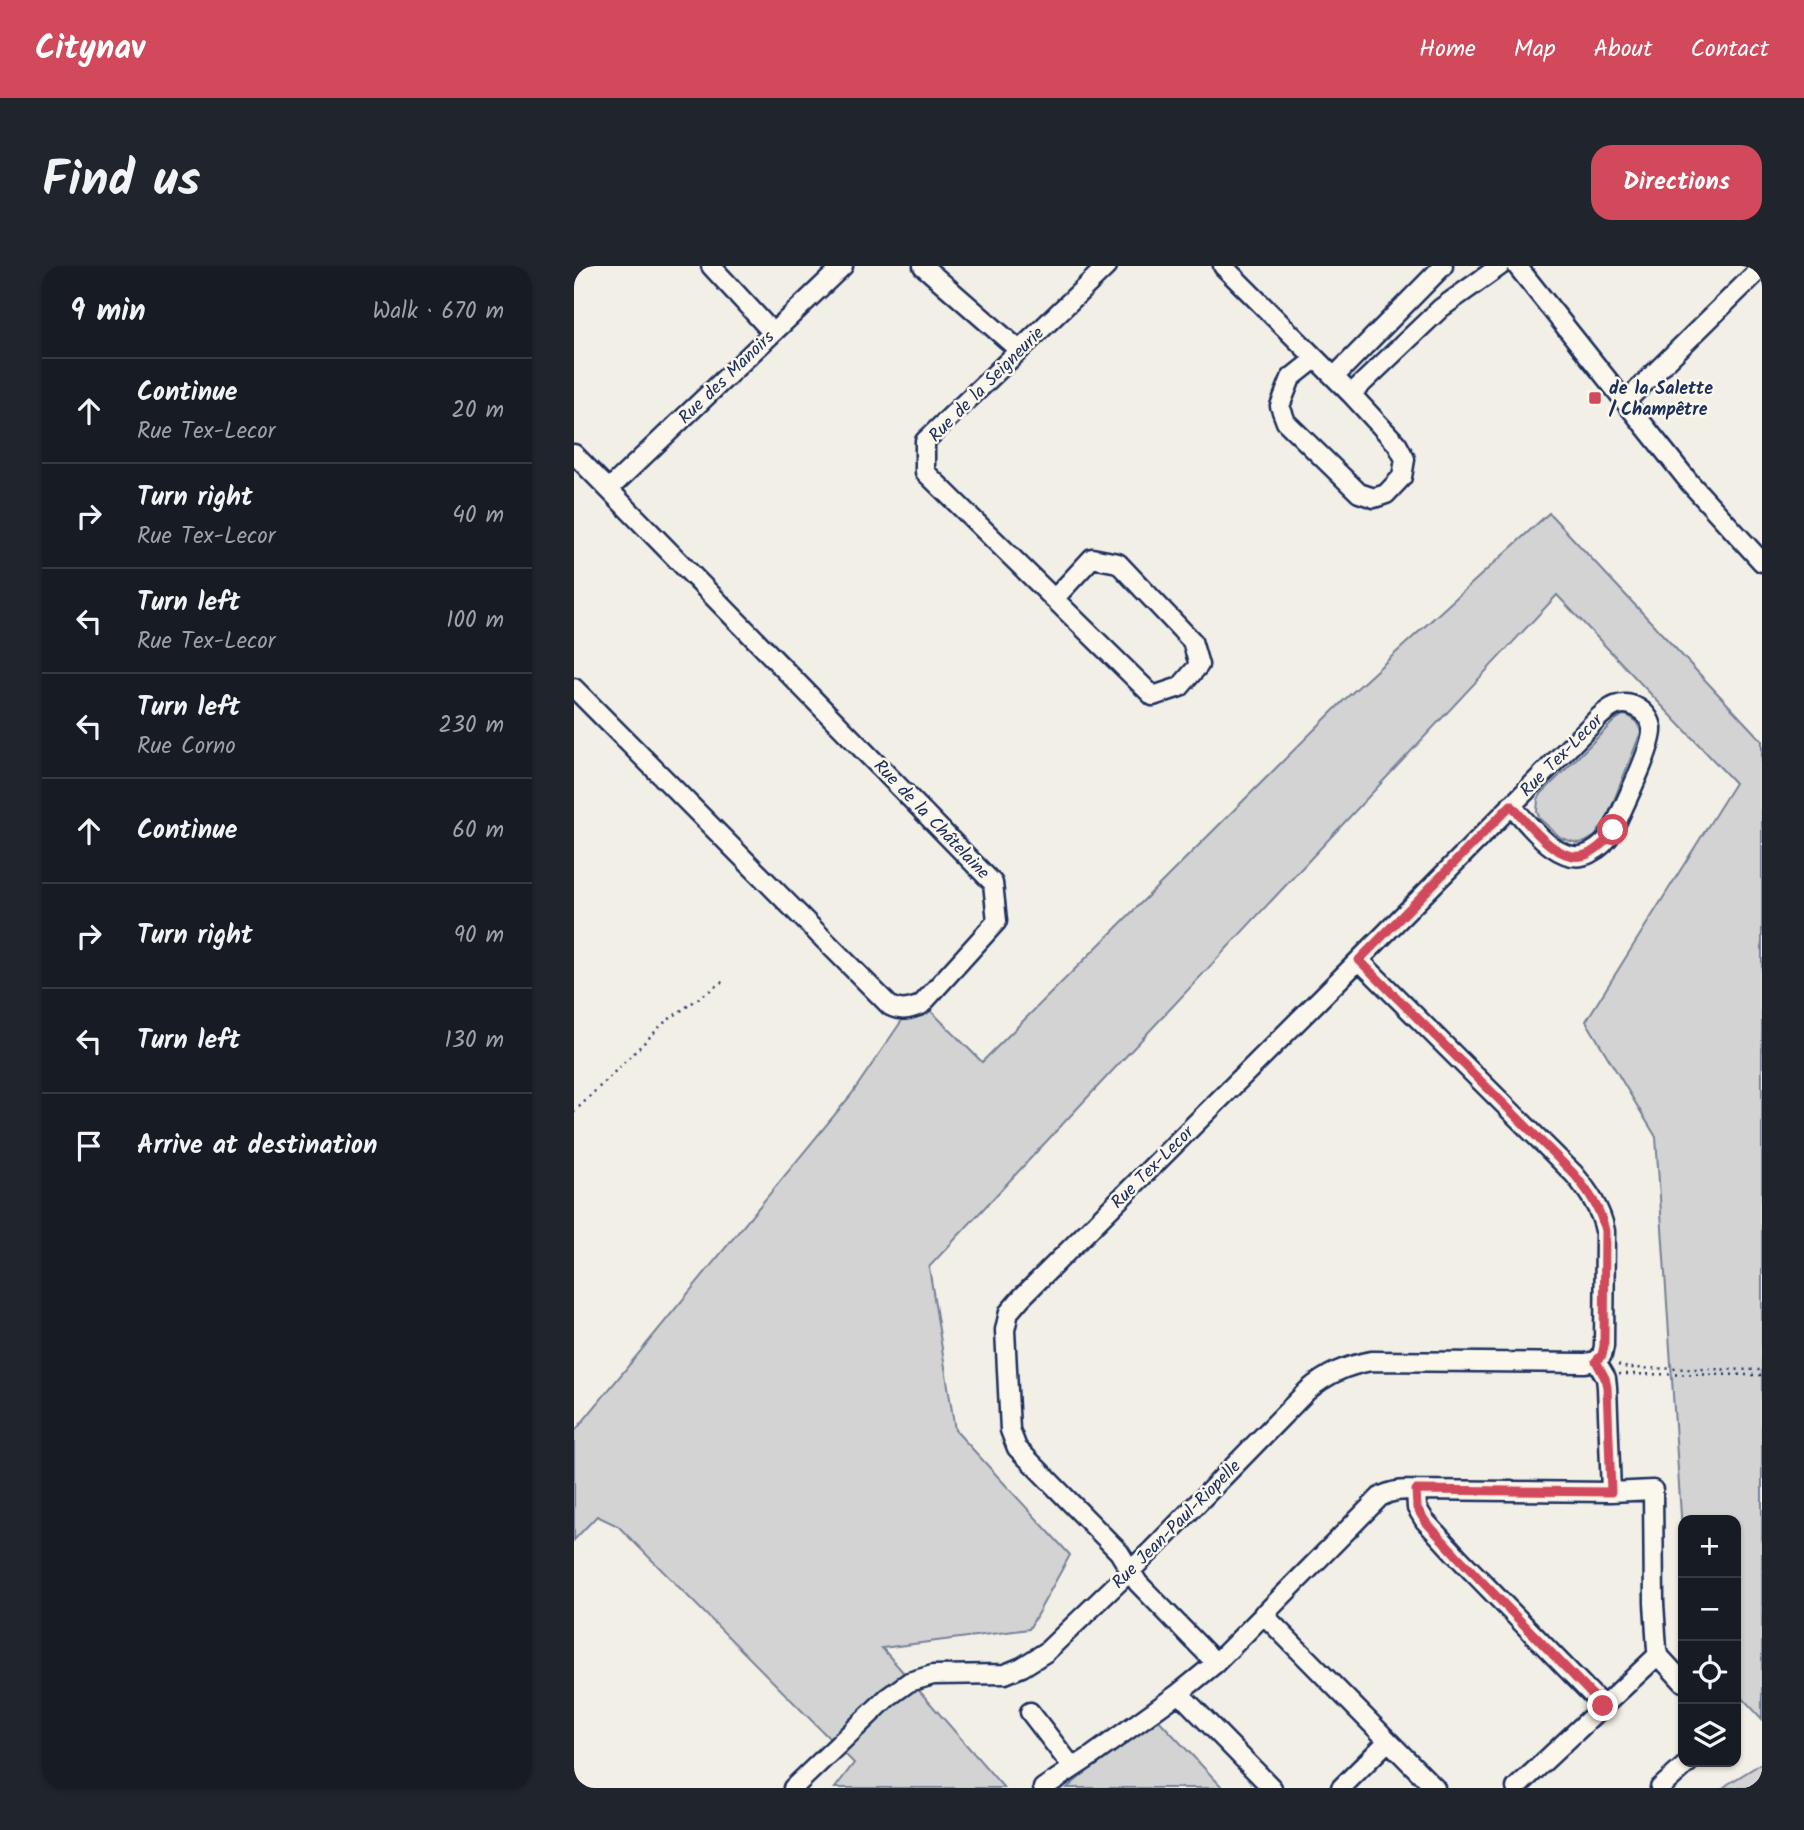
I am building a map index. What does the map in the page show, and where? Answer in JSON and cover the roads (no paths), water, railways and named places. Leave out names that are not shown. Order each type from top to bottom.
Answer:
[{"type":"street","points":[[711,266],[772,332]]},
{"type":"street","name":"Rue des Manoirs","points":[[609,489],[843,266]]},
{"type":"street","points":[[923,266],[1019,350]]},
{"type":"street","name":"Rue de la Seigneurie","points":[[1054,599],[1093,558],[1118,563],[1192,641],[1199,664],[1180,687],[1153,696],[1054,599],[925,472],[925,441],[1107,266]]},
{"type":"street","points":[[1223,266],[1351,394],[1397,444],[1405,459],[1402,477],[1387,494],[1374,498],[1359,493],[1286,422],[1280,406],[1291,378],[1315,359]]},
{"type":"street","points":[[1334,377],[1443,266]]},
{"type":"street","points":[[1351,394],[1441,308],[1500,266]]},
{"type":"street","points":[[1517,266],[1690,483],[1762,562]]},
{"type":"street","points":[[1625,402],[1762,267]]},
{"type":"street","name":"Rue de la Châtelaine","points":[[574,454],[993,883],[997,921],[921,1005],[909,1010],[897,1010],[890,1006],[574,688]]},
{"type":"street","name":"Rue Tex-Lecor","points":[[1216,1663],[1143,1588],[1119,1552],[1017,1448],[1010,1430],[1006,1320],[1021,1298],[1511,805],[1608,709],[1621,704],[1634,705],[1650,722],[1652,732],[1648,750],[1613,830],[1606,841],[1592,852],[1579,857],[1561,853],[1544,840],[1511,805]]},
{"type":"street","points":[[1359,960],[1574,1174],[1600,1213],[1605,1231],[1604,1346],[1602,1355],[1596,1361],[1607,1387],[1611,1492]]},
{"type":"street","name":"Rue Jean-Paul-Riopelle","points":[[793,1788],[901,1687],[933,1675],[998,1675],[1022,1667],[1053,1646],[1307,1391],[1328,1375],[1371,1361],[1596,1361]]},
{"type":"street","points":[[1043,1788],[1179,1693],[1216,1663],[1380,1497],[1397,1490],[1653,1490],[1657,1650],[1678,1676]]},
{"type":"street","points":[[1416,1490],[1417,1508],[1425,1521],[1603,1706]]},
{"type":"street","points":[[1263,1615],[1435,1788]]},
{"type":"street","points":[[1516,1788],[1659,1654]]},
{"type":"street","points":[[1179,1693],[1272,1788]]},
{"type":"street","points":[[1030,1712],[1073,1768]]},
{"type":"street","points":[[1340,1788],[1388,1741]]},
{"type":"street","points":[[1660,1788],[1683,1767]]},
{"type":"place","name":"de la Salette / Champêtre","points":[[1595,398]]}]
